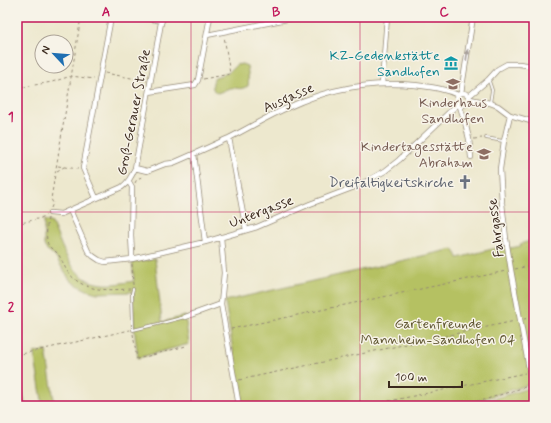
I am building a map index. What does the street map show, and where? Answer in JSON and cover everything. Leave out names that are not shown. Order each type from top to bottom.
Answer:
[{"type":"street","points":[[96,198],[83,168],[110,17]]},
{"type":"street","points":[[143,17],[162,19]]},
{"type":"street","points":[[149,92],[195,85],[198,80],[210,17]]},
{"type":"street","points":[[207,35],[297,17]]},
{"type":"street","points":[[382,84],[387,17]]},
{"type":"street","points":[[471,157],[466,126],[457,99],[460,94],[473,17]]},
{"type":"street","name":"Groß-Gerauer Straße","points":[[132,259],[132,187],[129,182],[135,168],[162,19]]},
{"type":"street","points":[[459,103],[466,105],[469,97],[498,69],[507,64],[534,66]]},
{"type":"street","name":"Ausgasse","points":[[147,171],[165,164],[173,163],[229,138],[289,106],[322,94],[346,88],[382,84],[403,84],[434,87],[460,94]]},
{"type":"street","points":[[460,94],[466,93],[469,97],[498,106],[510,115],[534,122]]},
{"type":"street","name":"Untergasse","points":[[70,210],[88,250],[93,256],[105,262],[132,259],[205,242],[257,227],[367,181],[399,160],[459,103]]},
{"type":"street","name":"Fahrgasse","points":[[510,115],[500,169],[505,232],[532,385]]},
{"type":"street","points":[[229,138],[246,230]]},
{"type":"street","points":[[194,154],[205,242]]},
{"type":"street","points":[[135,168],[147,171]]},
{"type":"street","points":[[50,213],[62,214],[122,187],[129,182]]},
{"type":"street","points":[[221,237],[224,273],[221,304],[239,406]]},
{"type":"street","points":[[185,317],[221,304]]},
{"type":"lane","points":[[488,80],[492,90],[490,103]]},
{"type":"lane","points":[[486,138],[504,141]]},
{"type":"lane","points":[[133,289],[133,330],[185,317]]},
{"type":"path","points":[[81,17],[51,199],[53,202],[48,220],[47,242],[49,246],[58,253],[71,276],[89,287],[98,290],[133,289],[132,259]]},
{"type":"path","points":[[198,80],[230,74],[223,32]]},
{"type":"path","points":[[100,72],[150,82]]},
{"type":"path","points":[[17,88],[52,82],[71,76],[99,80]]},
{"type":"path","points":[[469,139],[486,138]]},
{"type":"path","points":[[57,166],[78,169],[83,168]]},
{"type":"path","points":[[56,171],[64,167]]},
{"type":"path","points":[[132,187],[137,179],[145,175],[147,171]]},
{"type":"path","points":[[17,224],[41,218],[50,213]]},
{"type":"path","points":[[226,330],[534,265]]},
{"type":"path","points":[[234,380],[534,317]]},
{"type":"path","points":[[17,355],[133,330],[137,359],[186,346]]},
{"type":"path","points":[[365,406],[530,372]]},
{"type":"path","points":[[465,406],[532,385]]},
{"type":"green space","points":[[242,64],[247,66],[248,86],[240,89],[230,88],[217,93],[215,92],[213,82],[215,77],[228,73],[236,65]]},
{"type":"green space","points":[[44,219],[52,223],[68,259],[73,267],[87,280],[101,284],[134,281],[132,262],[155,259],[162,322],[185,316],[189,344],[138,358],[134,327],[133,292],[97,293],[87,290],[70,280],[54,255],[46,249],[44,245]]},
{"type":"green space","name":"Gartenfreunde Mannheim-Sandhofen 04","points":[[534,240],[534,383],[460,406],[242,406],[225,301],[453,249],[458,258],[504,246],[511,248],[521,246],[520,244]]},
{"type":"green space","points":[[46,351],[55,406],[43,406],[34,353]]},
{"type":"green space","points":[[17,358],[25,406],[17,406]]},
{"type":"green space","points":[[532,387],[534,406],[470,406]]},
{"type":"place","name":"KZ-Gedenkstätte Sandhofen","points":[[451,63]]},
{"type":"place","name":"Kinderhaus Sandhofen","points":[[453,84]]},
{"type":"place","name":"Kindertagesstätte Abraham","points":[[484,154]]},
{"type":"place","name":"Dreifaltigkeitskirche","points":[[465,182]]}]
